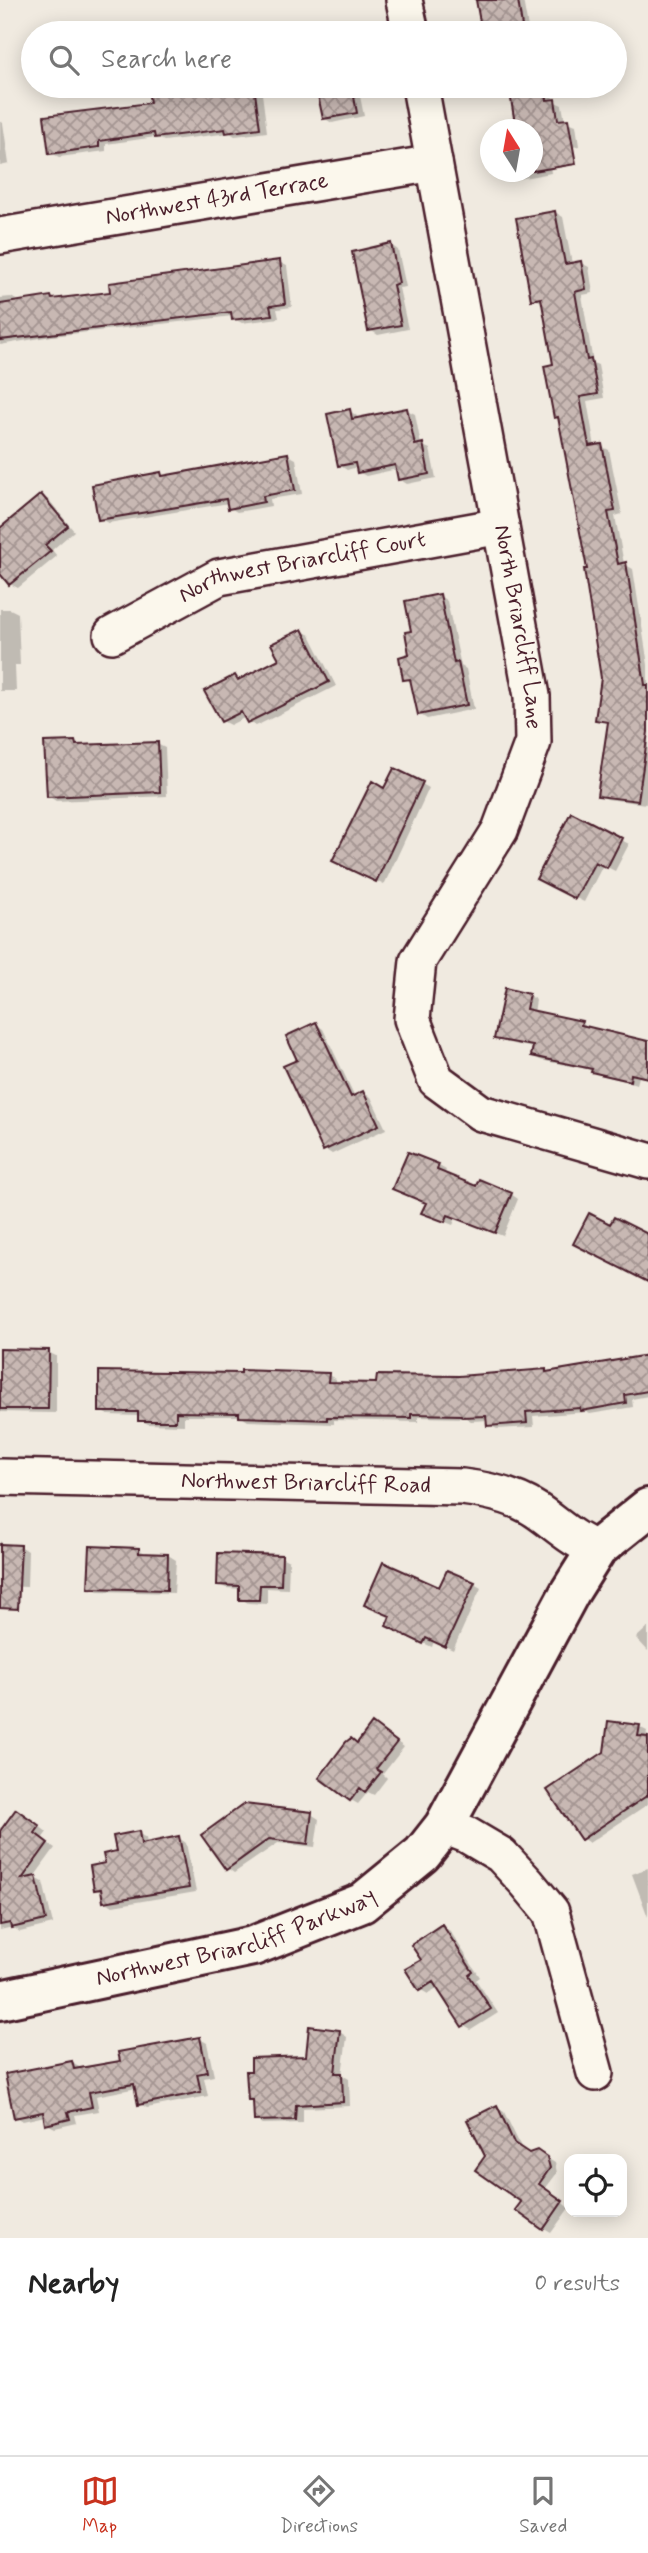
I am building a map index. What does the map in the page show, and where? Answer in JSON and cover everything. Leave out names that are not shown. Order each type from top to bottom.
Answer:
[{"type":"main road","name":"Northwest Briarcliff Parkway","points":[[0,2000],[253,1947],[362,1903],[422,1854],[444,1826],[570,1592],[597,1549],[648,1508]]},
{"type":"street","points":[[404,0],[408,21]]},
{"type":"street","name":"North Briarcliff Lane","points":[[422,98],[532,696],[533,742],[500,830],[418,961],[412,1019],[436,1080],[481,1113],[648,1161]]},
{"type":"street","name":"Northwest 43rd Terrace","points":[[0,236],[434,163]]},
{"type":"street","name":"Northwest Briarcliff Court","points":[[112,635],[219,578],[501,526]]},
{"type":"street","name":"Northwest Briarcliff Road","points":[[0,1477],[480,1489],[533,1508],[578,1543],[597,1549]]},
{"type":"street","points":[[444,1826],[467,1835],[501,1855],[551,1912],[595,2073]]},
{"type":"building","points":[[476,0],[518,0],[521,21],[480,21]]},
{"type":"building","points":[[149,98],[256,98],[260,128],[226,133],[225,129],[155,138],[154,133],[99,141],[99,147],[49,154],[44,116],[150,103]]},
{"type":"building","points":[[319,98],[354,98],[357,113],[323,119]]},
{"type":"building","points":[[511,98],[555,99],[558,120],[568,119],[576,164],[543,169],[543,119],[514,119]]},
{"type":"building","points":[[555,211],[565,264],[581,261],[586,289],[575,292],[587,360],[591,359],[598,394],[580,397],[589,446],[602,444],[615,511],[608,512],[618,564],[626,562],[645,685],[648,685],[648,732],[638,801],[597,796],[608,722],[595,720],[601,678],[584,569],[587,569],[558,417],[554,418],[544,366],[553,364],[541,298],[531,300],[516,218]]},
{"type":"building","points":[[391,243],[399,283],[393,285],[401,325],[368,331],[352,252]]},
{"type":"building","points":[[280,260],[285,304],[270,306],[272,315],[232,320],[231,312],[0,340],[0,304],[51,296],[52,299],[110,292],[109,283]]},
{"type":"building","points":[[407,408],[415,445],[423,443],[429,474],[398,480],[395,465],[357,473],[355,463],[338,466],[327,414],[350,409],[352,419]]},
{"type":"building","points":[[288,453],[295,490],[263,496],[264,502],[228,509],[226,499],[98,520],[92,485],[161,472],[162,476]]},
{"type":"building","points":[[41,494],[68,526],[45,545],[51,551],[9,585],[0,574],[0,528]]},
{"type":"building","points":[[440,594],[454,663],[458,662],[467,705],[418,715],[410,679],[403,680],[399,657],[409,654],[405,632],[411,631],[405,601]]},
{"type":"building","points":[[302,629],[329,682],[247,723],[241,712],[221,722],[204,691],[235,675],[238,680],[279,659],[271,644]]},
{"type":"building","points":[[75,741],[76,745],[158,742],[160,792],[47,797],[44,742]]},
{"type":"building","points":[[394,768],[423,782],[376,882],[332,861],[372,781],[384,788]]},
{"type":"building","points":[[571,812],[622,838],[607,868],[595,862],[575,899],[536,879]]},
{"type":"building","points":[[505,988],[529,994],[526,1009],[582,1021],[581,1025],[648,1041],[648,1078],[631,1074],[630,1081],[591,1072],[592,1069],[531,1056],[533,1046],[494,1039]]},
{"type":"building","points":[[316,1022],[351,1097],[363,1091],[379,1125],[323,1151],[283,1066],[297,1060],[286,1036]]},
{"type":"building","points":[[408,1152],[439,1164],[437,1170],[476,1186],[479,1179],[512,1193],[495,1233],[448,1215],[445,1222],[421,1213],[426,1203],[392,1189]]},
{"type":"building","points":[[589,1213],[610,1224],[614,1217],[648,1234],[648,1282],[573,1244]]},
{"type":"building","points":[[0,1349],[49,1350],[48,1409],[0,1409]]},
{"type":"building","points":[[648,1355],[648,1391],[625,1395],[626,1403],[581,1411],[580,1408],[526,1412],[527,1423],[487,1426],[486,1416],[461,1415],[411,1414],[411,1418],[327,1417],[327,1420],[239,1417],[239,1413],[176,1412],[176,1421],[138,1421],[138,1412],[99,1412],[99,1371],[241,1373],[241,1370],[329,1373],[328,1382],[376,1383],[377,1375],[459,1376],[546,1369],[546,1372]]},
{"type":"building","points":[[0,1544],[21,1545],[18,1609],[0,1608]]},
{"type":"building","points":[[90,1546],[139,1548],[139,1553],[168,1554],[167,1590],[88,1588]]},
{"type":"building","points":[[218,1553],[282,1555],[281,1585],[260,1585],[259,1600],[239,1600],[239,1586],[217,1585]]},
{"type":"building","points":[[383,1562],[439,1587],[447,1570],[475,1582],[445,1647],[426,1638],[423,1644],[386,1626],[390,1616],[364,1605]]},
{"type":"building","points":[[608,1721],[640,1725],[638,1736],[648,1737],[648,1795],[581,1840],[547,1790],[604,1752]]},
{"type":"building","points":[[372,1723],[397,1742],[376,1769],[381,1772],[365,1792],[360,1788],[350,1801],[319,1778],[346,1742],[351,1738],[357,1743]]},
{"type":"building","points":[[244,1804],[312,1812],[308,1844],[269,1839],[226,1870],[201,1835]]},
{"type":"building","points":[[16,1809],[40,1826],[35,1833],[48,1843],[22,1879],[36,1876],[46,1920],[11,1928],[10,1923],[0,1925],[0,1831]]},
{"type":"building","points":[[139,1831],[141,1844],[179,1836],[189,1888],[103,1902],[101,1889],[94,1890],[90,1866],[105,1863],[103,1854],[116,1851],[113,1836]]},
{"type":"building","points":[[442,1924],[473,1972],[469,1975],[491,2009],[462,2027],[433,1982],[419,1991],[405,1969],[421,1960],[411,1945]]},
{"type":"building","points":[[309,2026],[340,2030],[335,2073],[342,2073],[343,2102],[296,2105],[295,2120],[254,2121],[253,2100],[248,2100],[246,2071],[251,2071],[251,2058],[306,2056]]},
{"type":"building","points":[[200,2037],[207,2072],[197,2074],[201,2092],[138,2105],[134,2084],[89,2092],[92,2107],[68,2112],[70,2119],[45,2125],[43,2112],[14,2118],[5,2074],[72,2061],[74,2069],[120,2061],[118,2052]]},
{"type":"building","points":[[497,2105],[514,2143],[529,2153],[537,2150],[547,2157],[550,2168],[539,2184],[563,2201],[543,2230],[515,2210],[521,2202],[475,2170],[485,2156],[467,2120]]}]
